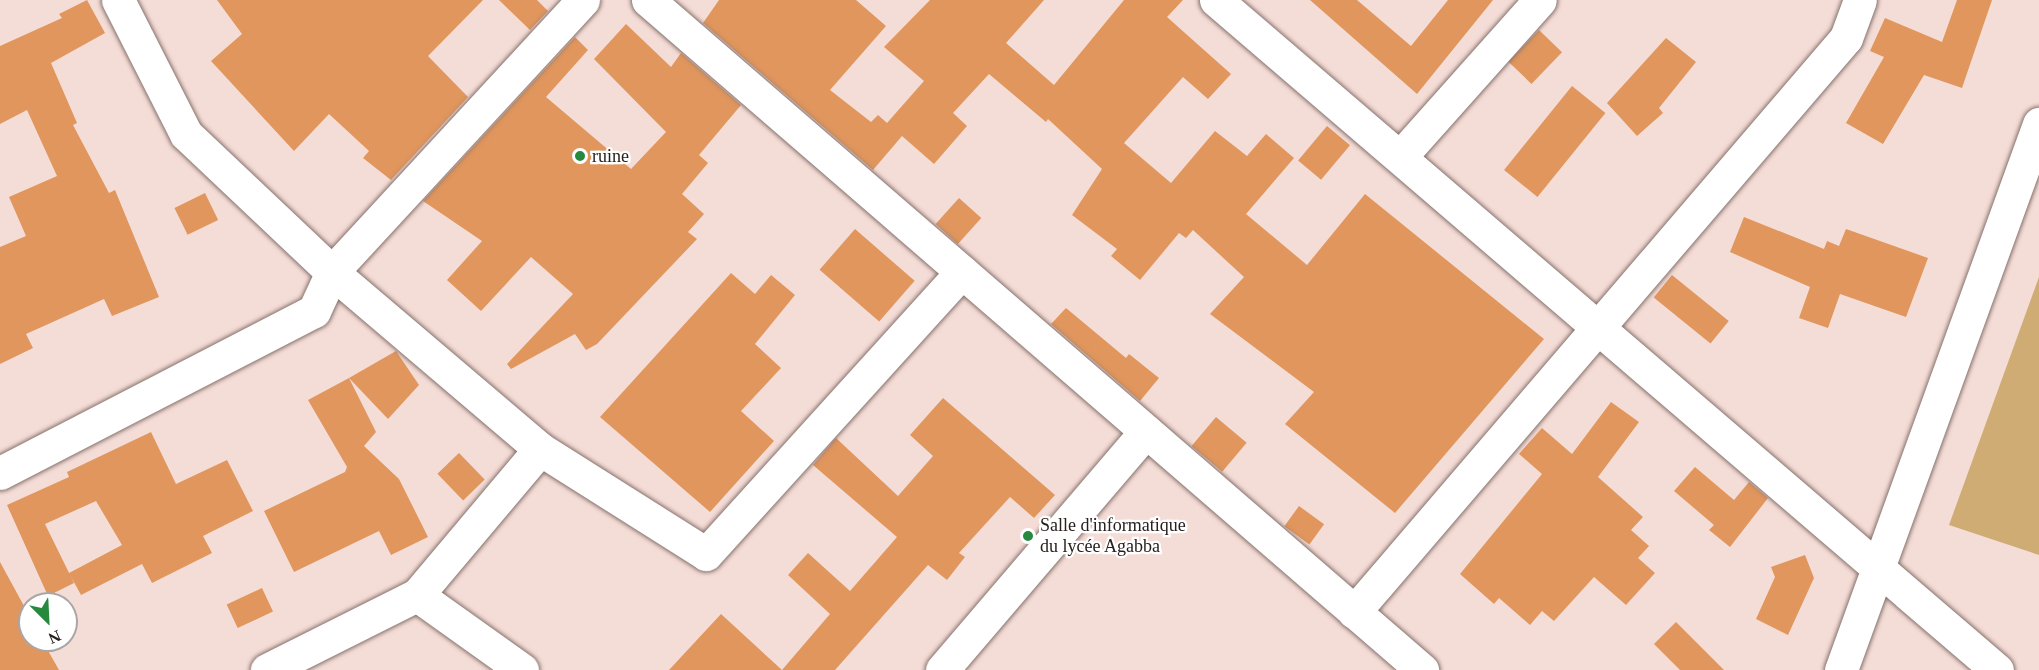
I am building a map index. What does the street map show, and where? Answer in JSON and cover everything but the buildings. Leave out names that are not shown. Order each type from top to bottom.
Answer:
[{"type":"street","points":[[118,0],[186,134],[332,272],[540,449],[706,554],[962,272]]},
{"type":"street","points":[[0,473],[314,311],[332,272],[583,0]]},
{"type":"street","points":[[648,0],[1422,670]]},
{"type":"street","points":[[1216,0],[1997,670]]},
{"type":"street","points":[[1400,157],[1540,0]]},
{"type":"street","points":[[1354,612],[1600,329],[1846,38],[1860,0]]},
{"type":"street","points":[[1841,670],[1876,566],[2039,124]]},
{"type":"street","points":[[942,670],[1146,431]]},
{"type":"street","points":[[267,670],[417,595],[540,449]]},
{"type":"street","points":[[417,595],[522,670]]},
{"type":"shaded area","points":[[2039,277],[2039,555],[1949,525]]},
{"type":"place","name":"ruine","points":[[580,156]]},
{"type":"place","name":"Salle d'informatique du lycée Agabba","points":[[1028,536]]}]
